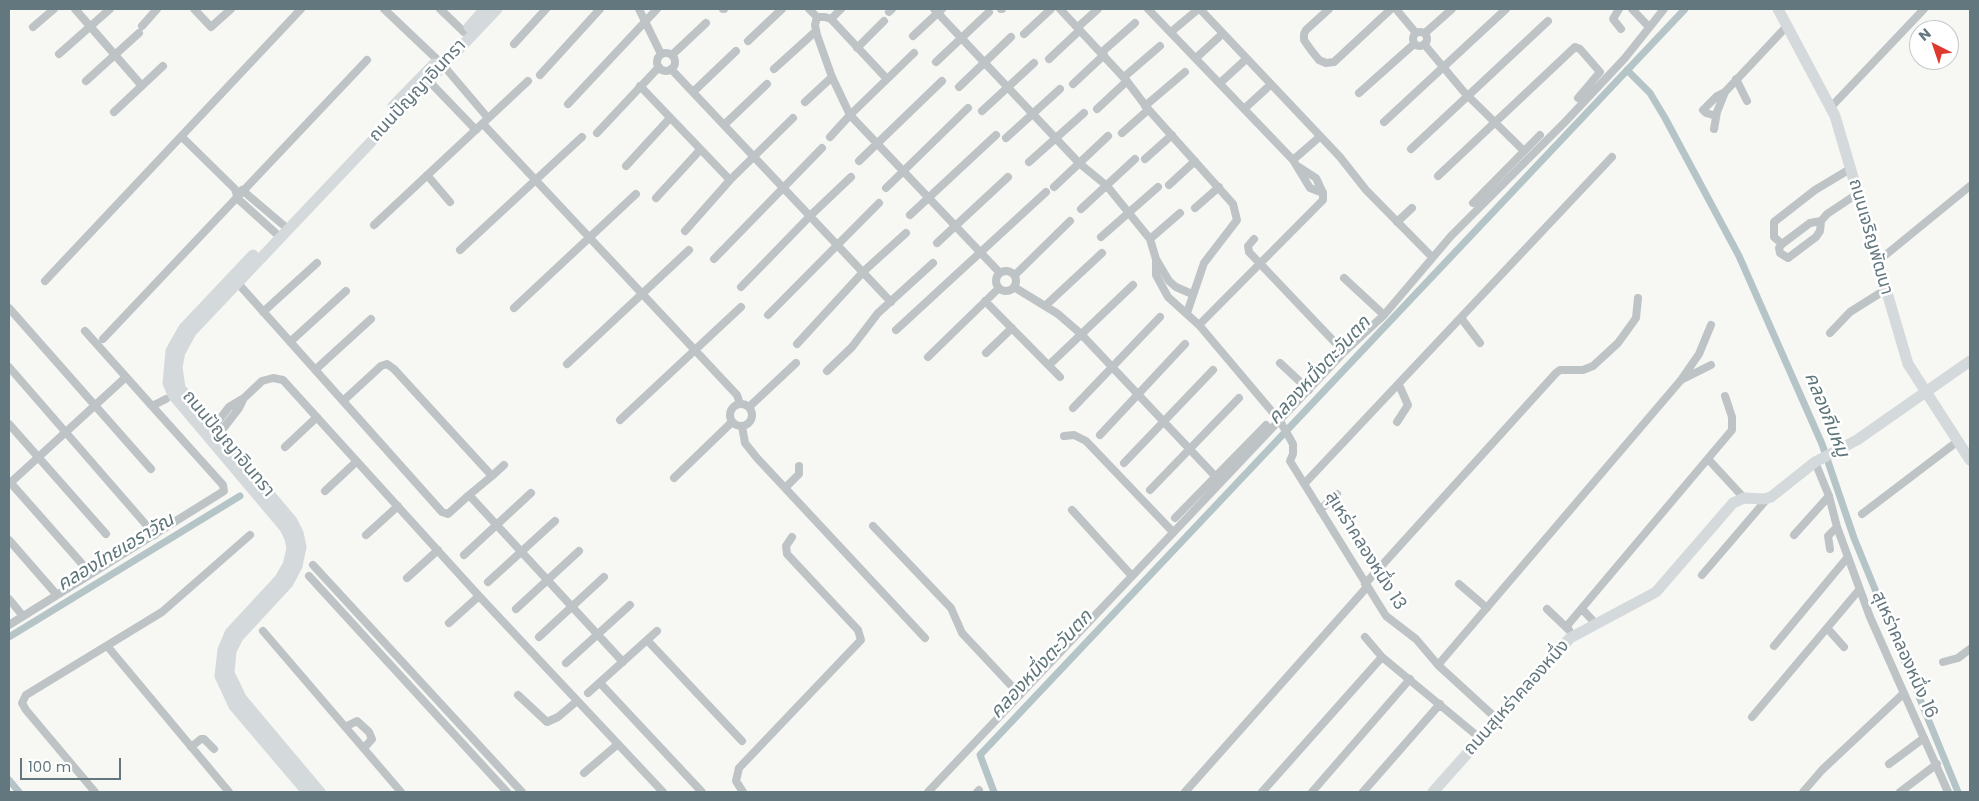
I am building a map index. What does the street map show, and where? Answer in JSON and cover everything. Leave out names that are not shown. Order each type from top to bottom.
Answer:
[{"type":"street","points":[[33,27],[54,9]]},
{"type":"street","points":[[75,9],[142,86]]},
{"type":"street","points":[[59,54],[110,9]]},
{"type":"street","points":[[86,81],[141,30],[157,9]]},
{"type":"street","points":[[194,9],[211,27],[231,9]]},
{"type":"street","points":[[45,281],[301,9]]},
{"type":"street","points":[[384,9],[440,63],[485,121],[536,181],[737,395],[740,404]]},
{"type":"street","points":[[440,9],[464,32]]},
{"type":"street","name":"ถนนปัญญาอินทรา","points":[[440,63],[464,32],[486,9]]},
{"type":"street","name":"ถนนปัญญาอินทรา","points":[[307,792],[234,706],[220,676],[222,650],[230,633],[280,579],[288,564],[292,549],[290,538],[284,528],[173,396],[168,383],[171,351],[184,328],[235,279],[440,63],[496,9]]},
{"type":"street","points":[[514,44],[546,9]]},
{"type":"street","points":[[540,75],[600,9]]},
{"type":"street","points":[[639,9],[643,22],[662,54]]},
{"type":"street","points":[[568,104],[657,9]]},
{"type":"street","points":[[748,40],[782,9]]},
{"type":"street","points":[[809,9],[817,17],[830,19],[887,79]]},
{"type":"street","points":[[830,19],[841,9]]},
{"type":"street","points":[[1024,34],[1051,9]]},
{"type":"street","points":[[1060,9],[1126,79],[1147,108],[1233,204],[1237,220],[1209,254],[1192,294],[1187,313]]},
{"type":"street","points":[[1049,58],[1098,9]]},
{"type":"street","points":[[1148,9],[1298,167],[1316,178],[1323,193],[1323,200],[1259,262],[1199,325]]},
{"type":"street","points":[[1329,9],[1304,34],[1304,40],[1311,50],[1319,60],[1326,63],[1334,62],[1391,9]]},
{"type":"street","points":[[1396,9],[1416,32],[1425,33],[1452,9]]},
{"type":"street","points":[[1384,122],[1506,9]]},
{"type":"street","points":[[1619,9],[1613,19],[1621,29]]},
{"type":"street","points":[[1632,9],[1648,27]]},
{"type":"street","points":[[928,792],[1173,532],[1281,422],[1344,352],[1384,315],[1450,236],[1566,121],[1625,58],[1664,9]]},
{"type":"street","name":"ถนนเจริญพัฒนา","points":[[1778,9],[1830,107],[1842,137],[1857,194],[1908,364],[1970,460]]},
{"type":"street","points":[[1830,107],[1924,9]]},
{"type":"street","points":[[913,36],[938,10],[961,38],[1079,164],[1107,186],[1150,239],[1156,260],[1169,281],[1176,287],[1192,294]]},
{"type":"street","points":[[1171,32],[1198,10],[1432,258]]},
{"type":"street","points":[[936,62],[988,12]]},
{"type":"street","points":[[817,17],[816,31],[832,77],[850,115],[1000,274]]},
{"type":"street","points":[[857,48],[884,21]]},
{"type":"street","points":[[1411,149],[1548,21]]},
{"type":"street","points":[[1072,84],[1135,22]]},
{"type":"street","points":[[662,54],[672,55],[706,23]]},
{"type":"street","points":[[1714,129],[1716,116],[1725,92],[1788,26]]},
{"type":"street","points":[[774,69],[816,31]]},
{"type":"street","points":[[1414,44],[1413,37],[1416,32]]},
{"type":"street","points":[[1414,44],[1418,46],[1424,44],[1427,38],[1425,33]]},
{"type":"street","points":[[959,87],[1011,37]]},
{"type":"street","points":[[1196,58],[1218,37]]},
{"type":"street","points":[[1359,93],[1414,44]]},
{"type":"street","points":[[1424,44],[1467,96],[1524,150]]},
{"type":"street","points":[[1097,109],[1160,46]]},
{"type":"street","points":[[1438,176],[1575,47],[1580,49],[1600,72],[1578,98]]},
{"type":"street","points":[[692,92],[736,52]]},
{"type":"street","points":[[830,138],[850,115],[914,53]]},
{"type":"street","points":[[659,68],[657,63],[662,54]]},
{"type":"street","points":[[671,69],[674,65],[672,55]]},
{"type":"street","points":[[103,339],[238,199],[367,60]]},
{"type":"street","points":[[1220,84],[1243,62]]},
{"type":"street","points":[[982,111],[1034,64]]},
{"type":"street","points":[[114,112],[163,66]]},
{"type":"street","points":[[659,68],[662,70],[671,69]]},
{"type":"street","points":[[597,133],[659,68]]},
{"type":"street","points":[[671,69],[838,243],[891,302]]},
{"type":"street","points":[[1122,133],[1185,72]]},
{"type":"street","points":[[805,102],[832,77]]},
{"type":"street","points":[[426,78],[476,130]]},
{"type":"street","points":[[1736,79],[1747,101]]},
{"type":"street","points":[[374,226],[528,81]]},
{"type":"street","points":[[859,161],[942,81]]},
{"type":"street","points":[[724,125],[767,84]]},
{"type":"street","points":[[640,86],[730,180]]},
{"type":"street","points":[[1244,109],[1267,88]]},
{"type":"street","points":[[1006,138],[1060,89]]},
{"type":"street","points":[[1716,116],[1703,110],[1717,96],[1725,92]]},
{"type":"street","points":[[886,188],[968,108]]},
{"type":"street","points":[[1029,162],[1084,113]]},
{"type":"street","points":[[626,166],[670,118]]},
{"type":"street","points":[[685,231],[730,180],[793,118]]},
{"type":"street","points":[[910,215],[996,135]]},
{"type":"street","points":[[1145,159],[1172,135]]},
{"type":"street","points":[[1473,203],[1540,135]]},
{"type":"street","points":[[1054,187],[1108,136]]},
{"type":"street","points":[[182,137],[235,189],[238,199],[281,231]]},
{"type":"street","points":[[460,250],[582,137]]},
{"type":"street","points":[[1293,160],[1316,140]]},
{"type":"street","points":[[714,258],[822,148]]},
{"type":"street","points":[[656,198],[700,150]]},
{"type":"street","points":[[1305,483],[1612,157]]},
{"type":"street","points":[[1081,209],[1135,159]]},
{"type":"street","points":[[1169,185],[1195,161]]},
{"type":"street","points":[[1782,244],[1774,237],[1774,222],[1815,190],[1850,169]]},
{"type":"street","points":[[428,176],[450,202]]},
{"type":"street","points":[[741,287],[810,215],[851,177]]},
{"type":"street","points":[[937,244],[1008,177]]},
{"type":"street","points":[[1877,262],[1970,186]]},
{"type":"street","points":[[1101,237],[1158,187]]},
{"type":"street","points":[[1195,208],[1219,187]]},
{"type":"street","points":[[235,189],[245,191],[281,231]]},
{"type":"street","points":[[896,330],[1046,192]]},
{"type":"street","points":[[514,308],[636,194]]},
{"type":"street","points":[[1821,221],[1820,231],[1816,237],[1788,258],[1779,250],[1782,244],[1810,223],[1821,221],[1835,208],[1857,194]]},
{"type":"street","points":[[768,315],[879,203]]},
{"type":"street","points":[[1397,222],[1412,208]]},
{"type":"street","points":[[1150,239],[1180,213]]},
{"type":"street","points":[[1015,275],[1070,221]]},
{"type":"street","points":[[797,344],[864,271],[906,233]]},
{"type":"street","points":[[1254,239],[1248,249],[1344,352]]},
{"type":"street","points":[[567,364],[689,250]]},
{"type":"street","points":[[1045,306],[1102,253]]},
{"type":"street","name":"สุเหร่าคลองหนึ่ง 13","points":[[1156,260],[1159,283],[1168,297],[1199,325],[1281,422],[1289,435],[1294,449],[1290,461],[1386,616],[1416,639],[1438,665],[1498,720]]},
{"type":"street","points":[[263,312],[317,263]]},
{"type":"street","points":[[827,371],[852,347],[872,319],[933,263]]},
{"type":"street","points":[[1008,271],[1015,275],[1014,287],[1007,291],[1000,288],[996,281],[1000,274],[1008,271]]},
{"type":"street","points":[[1344,278],[1384,315]]},
{"type":"street","points":[[235,279],[442,512],[448,514],[504,465]]},
{"type":"street","name":"ถนนปัญญาอินทรา","points":[[235,279],[191,332],[180,352],[177,367],[180,388],[292,521],[298,533],[301,547],[297,566],[288,583],[238,637],[232,650],[230,673],[241,698],[320,792]]},
{"type":"street","points":[[1049,365],[1133,285]]},
{"type":"street","points":[[1014,287],[1045,306],[1081,334],[1215,476]]},
{"type":"street","points":[[928,357],[1000,288]]},
{"type":"street","points":[[1830,332],[1855,308],[1885,290]]},
{"type":"street","points":[[290,342],[346,291]]},
{"type":"street","points":[[1185,792],[1366,585],[1556,373],[1560,370],[1583,370],[1593,366],[1618,343],[1636,318],[1638,298]]},
{"type":"street","points":[[985,301],[1060,377]]},
{"type":"street","points":[[620,420],[741,307]]},
{"type":"street","points":[[9,308],[151,469]]},
{"type":"street","points":[[1073,408],[1160,316]]},
{"type":"street","points":[[1461,318],[1480,343]]},
{"type":"street","points":[[315,370],[371,319]]},
{"type":"street","points":[[1438,665],[1681,380],[1699,354],[1711,325]]},
{"type":"street","points":[[986,353],[1012,328]]},
{"type":"street","points":[[9,625],[224,491],[223,485],[85,331]]},
{"type":"street","points":[[1100,435],[1186,344]]},
{"type":"street","points":[[1702,575],[1767,499],[1815,462],[1841,450],[1926,393],[1970,360]]},
{"type":"street","points":[[748,407],[796,363]]},
{"type":"street","points":[[1280,363],[1309,390]]},
{"type":"street","points":[[343,401],[380,366],[387,364],[394,369],[492,476]]},
{"type":"street","points":[[1681,380],[1711,365]]},
{"type":"street","points":[[9,367],[155,534]]},
{"type":"street","points":[[1124,463],[1213,370]]},
{"type":"street","points":[[91,574],[9,482],[96,407],[126,377]]},
{"type":"street","points":[[216,431],[229,407],[244,398],[262,381],[273,378],[283,380],[479,596],[663,792]]},
{"type":"street","points":[[1397,422],[1408,405],[1399,385]]},
{"type":"street","points":[[1547,609],[1570,631],[1582,609],[1732,430],[1732,417],[1725,396]]},
{"type":"street","points":[[1150,490],[1239,398]]},
{"type":"street","points":[[152,406],[166,399]]},
{"type":"street","points":[[740,404],[748,407],[751,412],[750,421],[742,426]]},
{"type":"street","points":[[732,422],[731,411],[740,404]]},
{"type":"street","points":[[285,447],[317,417]]},
{"type":"street","points":[[732,422],[742,426]]},
{"type":"street","points":[[674,478],[732,422]]},
{"type":"street","points":[[9,424],[106,534]]},
{"type":"street","points":[[1175,518],[1266,425]]},
{"type":"street","points":[[742,426],[746,443],[785,488],[925,638]]},
{"type":"street","points":[[1064,436],[1074,435],[1086,441],[1173,532]]},
{"type":"street","points":[[1862,514],[1958,441]]},
{"type":"street","points":[[1708,459],[1744,498],[1767,499]]},
{"type":"street","points":[[325,491],[356,462]]},
{"type":"street","name":"สุเหร่าคลองหนึ่ง 16","points":[[1815,462],[1829,496],[1837,527],[1859,590],[1948,792]]},
{"type":"street","points":[[785,488],[798,477],[801,470],[799,466]]},
{"type":"street","points":[[464,555],[531,494]]},
{"type":"street","points":[[1320,510],[1337,494]]},
{"type":"street","points":[[468,496],[623,662]]},
{"type":"street","points":[[1794,534],[1829,496]]},
{"type":"street","name":"ถนนสุเหร่าคลองหนึ่ง","points":[[1433,792],[1498,720],[1570,631],[1595,623],[1648,596],[1664,585],[1733,503],[1744,498]]},
{"type":"street","points":[[366,534],[398,506]]},
{"type":"street","points":[[1072,510],[1132,576]]},
{"type":"street","points":[[488,582],[554,521]]},
{"type":"street","points":[[873,526],[951,608],[958,620],[962,633],[1020,695]]},
{"type":"street","points":[[1830,549],[1828,536],[1837,527]]},
{"type":"street","points":[[95,792],[26,710],[22,703],[26,695],[108,647],[162,612],[250,535]]},
{"type":"street","points":[[743,792],[736,781],[739,768],[861,640],[858,630],[787,554],[786,546],[792,537]]},
{"type":"street","points":[[9,540],[57,595]]},
{"type":"street","points":[[407,578],[438,550]]},
{"type":"street","points":[[516,609],[579,551]]},
{"type":"street","points":[[1774,646],[1847,558]]},
{"type":"street","points":[[313,564],[522,792]]},
{"type":"street","points":[[309,576],[507,792]]},
{"type":"street","points":[[539,637],[604,577]]},
{"type":"street","points":[[1459,584],[1487,608]]},
{"type":"street","points":[[1752,717],[1859,590]]},
{"type":"street","points":[[449,623],[479,596]]},
{"type":"street","points":[[9,599],[23,616]]},
{"type":"street","points":[[566,663],[630,605]]},
{"type":"street","points":[[1582,609],[1595,623]]},
{"type":"street","points":[[1827,628],[1844,647]]},
{"type":"street","points":[[263,631],[401,792]]},
{"type":"street","points":[[588,693],[657,631]]},
{"type":"street","points":[[1365,637],[1382,656],[1481,738]]},
{"type":"street","points":[[647,640],[742,741]]},
{"type":"street","points":[[108,647],[229,792]]},
{"type":"street","points":[[1943,662],[1958,658],[1970,649]]},
{"type":"street","points":[[1262,792],[1382,656]]},
{"type":"street","points":[[1312,792],[1410,678]]},
{"type":"street","points":[[600,683],[702,792]]},
{"type":"street","points":[[1803,792],[1822,770],[1904,693]]},
{"type":"street","points":[[518,695],[547,722],[558,717],[577,700]]},
{"type":"street","points":[[1363,792],[1440,704]]},
{"type":"street","points":[[345,727],[357,721],[369,732],[372,739],[364,748]]},
{"type":"street","points":[[1889,764],[1924,738]]},
{"type":"street","points":[[191,747],[200,739],[204,739],[214,749]]},
{"type":"street","points":[[584,773],[618,744]]},
{"type":"street","points":[[1900,792],[1937,764]]},
{"type":"street","points":[[649,792],[656,785]]},
{"type":"waterway","name":"คลองหนึ่งตะวันตก","points":[[994,792],[980,755],[1685,9]]},
{"type":"waterway","name":"คลองกีบหมู","points":[[1627,70],[1650,93],[1739,256],[1822,444],[1854,538],[1958,792]]},
{"type":"waterway","name":"คลองไทยเอราวัณ","points":[[9,637],[240,496]]},
{"type":"waterway","points":[[9,780],[19,792]]}]
